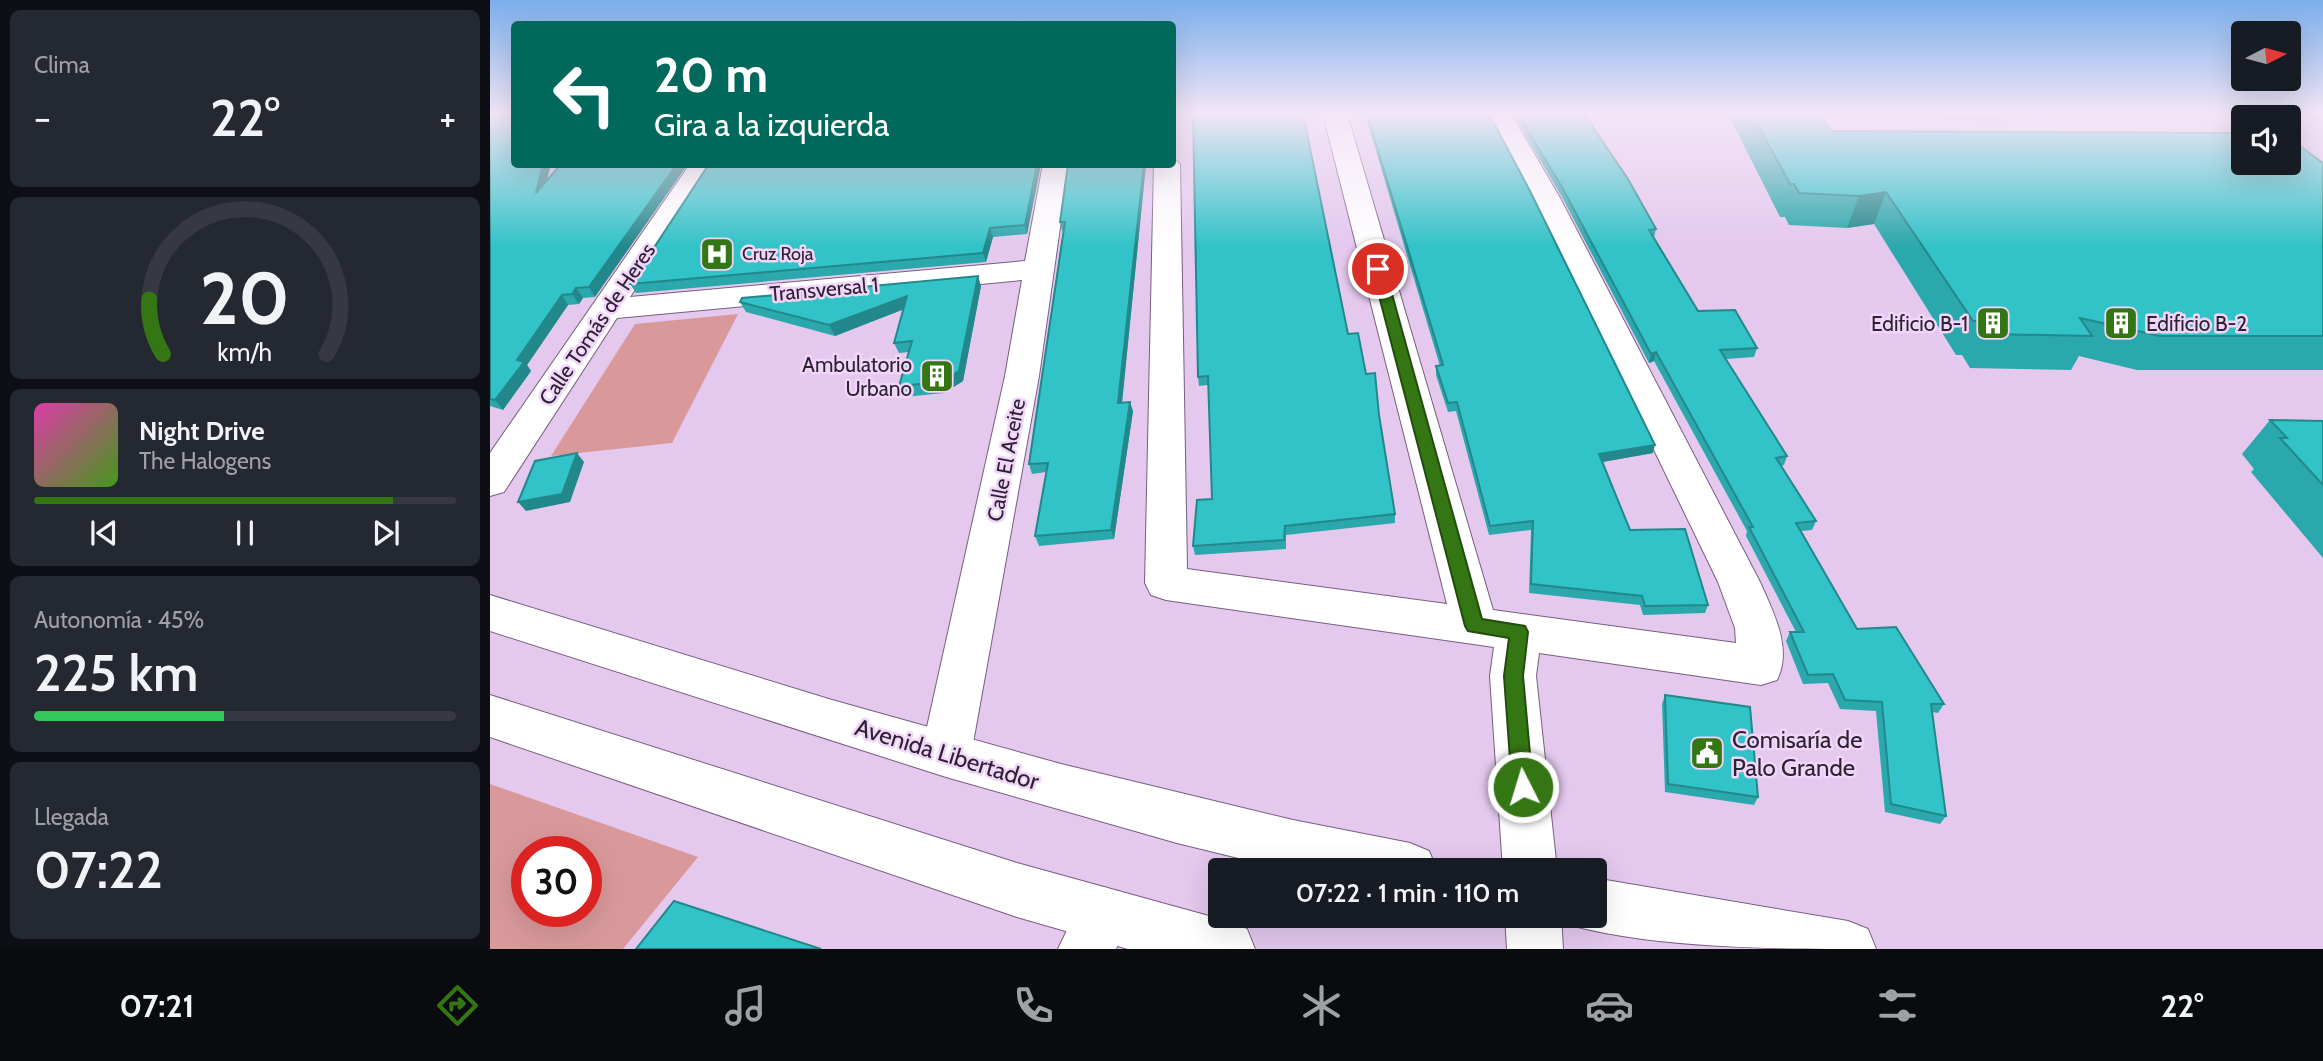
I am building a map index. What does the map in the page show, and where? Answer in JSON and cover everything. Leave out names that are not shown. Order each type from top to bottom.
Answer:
[{"type":"street","points":[[1349,158],[1513,676],[1529,858]]},
{"type":"street","points":[[1167,168],[1166,583],[1761,666],[1757,628],[1739,582],[1524,158]]},
{"type":"street","name":"Calle Tomás de Heres","points":[[490,482],[701,168]]},
{"type":"street","name":"Calle El Aceite","points":[[947,754],[1023,376],[1055,168]]},
{"type":"street","name":"Transversal 1","points":[[608,309],[1040,269]]},
{"type":"street","name":"Avenida Libertador","points":[[490,613],[1071,791],[1240,835],[1352,858]]},
{"type":"street","points":[[490,716],[1004,886],[1095,932],[1227,949]]},
{"type":"street","points":[[1607,908],[1848,949]]},
{"type":"street","points":[[1534,928],[1535,949]]},
{"type":"shaded area","points":[[738,314],[672,443],[551,456],[635,324]]},
{"type":"shaded area","points":[[490,784],[698,857],[623,949],[490,949]]},
{"type":"building","points":[[490,158],[511,158],[511,168],[542,168],[536,193],[558,168],[674,168],[589,287],[576,288],[572,294],[562,295],[517,360],[524,362],[495,400],[490,399]]},
{"type":"building","points":[[1194,158],[1312,158],[1348,334],[1358,333],[1366,374],[1375,373],[1395,514],[1285,526],[1284,540],[1193,546],[1197,500],[1212,499],[1208,376],[1198,377]]},
{"type":"building","points":[[1380,158],[1513,158],[1655,445],[1599,454],[1630,530],[1685,529],[1708,605],[1645,606],[1642,596],[1531,584],[1533,521],[1490,526],[1457,402],[1448,403],[1436,366],[1443,365]]},
{"type":"building","points":[[1545,158],[1614,158],[1656,229],[1649,230],[1698,311],[1735,310],[1757,348],[1720,350],[1787,456],[1776,458],[1816,521],[1796,523],[1857,629],[1896,627],[1944,704],[1931,704],[1946,816],[1891,804],[1882,702],[1845,700],[1833,674],[1808,675],[1790,632],[1804,632],[1749,527],[1753,527],[1656,352],[1651,354]]},
{"type":"building","points":[[1776,158],[2231,158],[2231,175],[2301,175],[2301,158],[2317,158],[2323,163],[2323,336],[2160,336],[2080,318],[2092,336],[1987,334],[1979,321],[1973,321],[1886,192],[1859,196],[1799,193],[1794,184],[1790,184]]},
{"type":"building","points":[[706,168],[1036,168],[1025,225],[990,228],[983,253],[630,284]]},
{"type":"building","points":[[1067,168],[1144,168],[1118,403],[1130,402],[1111,530],[1035,536],[1048,463],[1029,464],[1065,222],[1060,222]]},
{"type":"building","points":[[978,276],[959,371],[940,382],[899,386],[912,341],[894,343],[907,296],[829,325],[740,302],[742,298]]},
{"type":"building","points":[[2270,420],[2323,421],[2323,485],[2280,438],[2287,438]]},
{"type":"building","points":[[577,453],[562,494],[518,502],[535,461]]},
{"type":"building","name":"Comisaría de Palo Grande","points":[[1665,695],[1750,707],[1758,797],[1668,784]]},
{"type":"building","points":[[674,901],[821,949],[636,949]]},
{"type":"place","name":"Cruz Roja","points":[[717,254]]},
{"type":"place","name":"Edificio B-1","points":[[1993,323]]},
{"type":"place","name":"Edificio B-2","points":[[2121,323]]},
{"type":"place","name":"Ambulatorio Urbano","points":[[937,376]]},
{"type":"place","name":"Comisaría de Palo Grande","points":[[1707,753]]},
{"type":"route","points":[[1378,269],[1475,626],[1519,632],[1513,676],[1523,787]]}]
